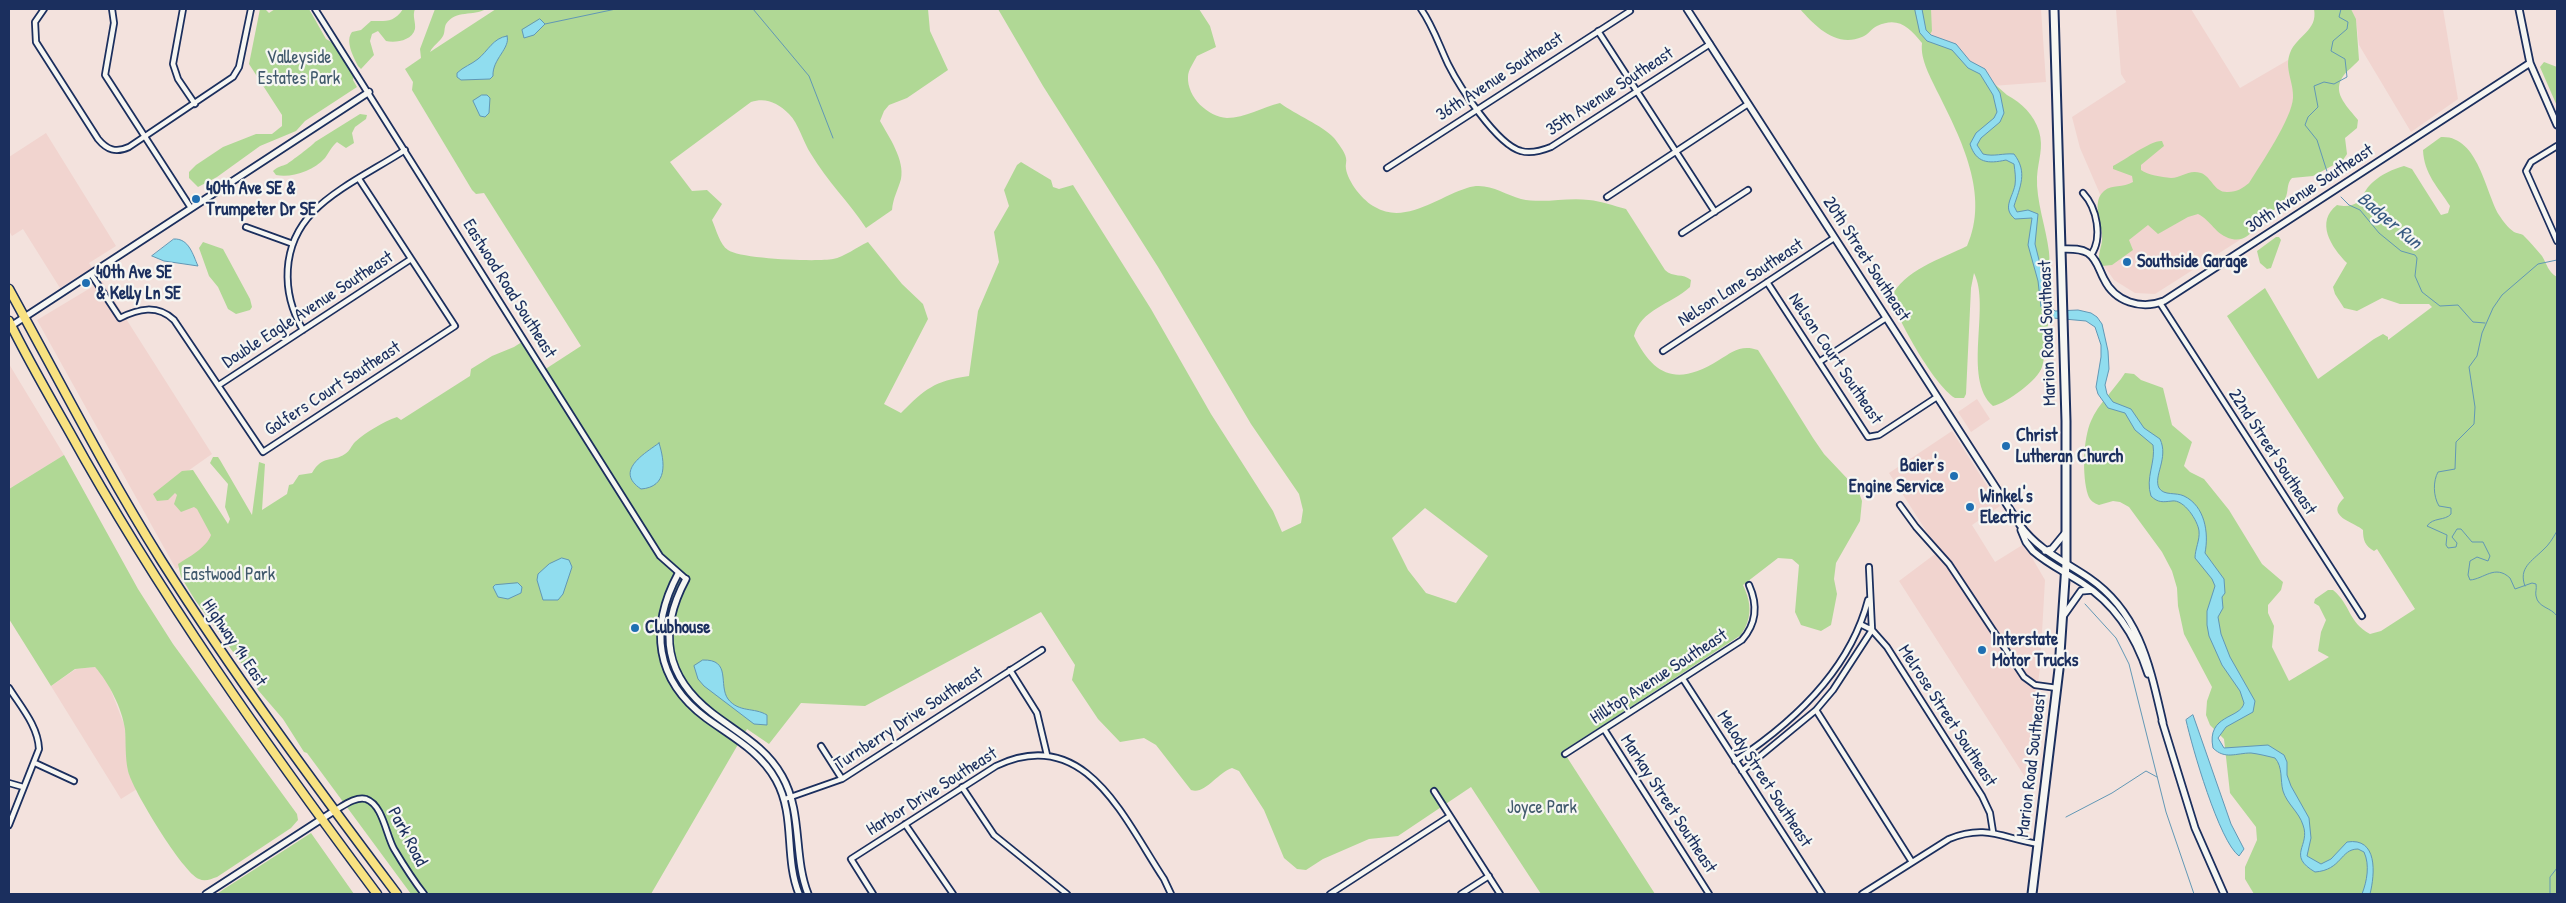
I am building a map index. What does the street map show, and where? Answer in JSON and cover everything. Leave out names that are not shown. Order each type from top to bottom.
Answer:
[{"type":"main road","name":"Marion Road Southeast","points":[[2032,894],[2057,688],[2064,615],[2066,564],[2063,332],[2054,9]]},
{"type":"main road","name":"Highway 14 East","points":[[9,289],[113,478],[161,559],[233,670],[396,894]]},
{"type":"main road","name":"Highway 14 East","points":[[10,323],[111,506],[158,584],[251,722],[377,894]]},
{"type":"street","points":[[44,9],[35,22],[36,42],[98,139],[104,146],[116,150],[129,147],[229,81],[236,72],[250,9]]},
{"type":"street","points":[[112,9],[114,23],[105,75],[192,208]]},
{"type":"street","points":[[183,9],[173,64],[178,79],[195,104]]},
{"type":"street","name":"Eastwood Road Southeast","points":[[315,9],[660,556],[678,574],[686,579]]},
{"type":"street","points":[[1421,9],[1430,23],[1448,64],[1478,109]]},
{"type":"street","name":"20th Street Southeast","points":[[1687,9],[2020,526],[2032,541],[2045,551],[2110,595],[2135,627],[2148,660],[2163,723]]},
{"type":"street","points":[[2519,9],[2530,63],[2557,125]]},
{"type":"street","name":"36th Avenue Southeast","points":[[1387,168],[1630,11]]},
{"type":"street","points":[[1598,31],[1715,212]]},
{"type":"street","name":"35th Avenue Southeast","points":[[1478,109],[1497,136],[1522,152],[1535,152],[1551,146],[1710,44]]},
{"type":"street","name":"30th Avenue Southeast","points":[[2091,255],[2106,284],[2117,296],[2137,305],[2160,303],[2183,290],[2530,63]]},
{"type":"street","points":[[10,323],[24,318],[369,92]]},
{"type":"street","points":[[1607,197],[1748,104]]},
{"type":"street","points":[[2557,146],[2531,162],[2526,171],[2557,241]]},
{"type":"street","points":[[303,330],[292,308],[287,288],[287,270],[293,244],[312,213],[359,179],[405,150]]},
{"type":"street","name":"Golfers Court Southeast","points":[[91,274],[120,318],[146,309],[159,310],[170,316],[263,452],[455,326],[359,179]]},
{"type":"street","points":[[1682,233],[1748,190]]},
{"type":"street","points":[[2061,249],[2080,249],[2091,255],[2098,244],[2098,234],[2090,203],[2083,193]]},
{"type":"street","points":[[246,227],[293,244]]},
{"type":"street","name":"Nelson Lane Southeast","points":[[1663,351],[1834,238]]},
{"type":"street","name":"Double Eagle Avenue Southeast","points":[[219,385],[411,259]]},
{"type":"street","name":"Nelson Court Southeast","points":[[1767,282],[1868,436],[1879,435],[1937,397]]},
{"type":"street","name":"22nd Street Southeast","points":[[2160,303],[2362,616]]},
{"type":"street","points":[[1819,362],[1886,318]]},
{"type":"street","points":[[1900,505],[1916,528],[1949,564],[2024,677],[2035,685],[2057,688]]},
{"type":"street","name":"20th Street Southeast","points":[[2020,526],[2023,537],[2033,551],[2092,590],[2113,609],[2135,642],[2163,723],[2195,828],[2224,894]]},
{"type":"street","points":[[2045,551],[2052,549],[2066,532]]},
{"type":"street","points":[[1742,770],[1816,710],[1833,690],[1872,630],[1869,566]]},
{"type":"street","points":[[678,574],[667,596],[661,623],[661,648],[669,676],[680,694],[692,707],[761,759],[773,774],[785,799],[792,870],[799,894]]},
{"type":"street","points":[[686,579],[673,604],[668,631],[672,656],[686,688],[700,703],[765,752],[781,774],[792,797],[796,820],[799,867],[808,894]]},
{"type":"street","name":"Hilltop Avenue Southeast","points":[[1565,754],[1683,679],[1734,645],[1748,633],[1755,618],[1756,609],[1749,585]]},
{"type":"street","points":[[2064,615],[2081,591],[2092,590]]},
{"type":"street","points":[[1736,761],[1780,728],[1810,701],[1846,654],[1862,625],[1869,596]]},
{"type":"street","name":"Melrose Street Southeast","points":[[1862,625],[1872,630],[1886,647],[1985,801],[1992,818],[1992,832]]},
{"type":"street","name":"Turnberry Drive Southeast","points":[[785,799],[842,779],[1042,650]]},
{"type":"street","points":[[1010,670],[1037,713],[1046,755]]},
{"type":"street","name":"Melody Street Southeast","points":[[1683,679],[1822,894]]},
{"type":"street","points":[[9,688],[38,739],[39,750],[9,825]]},
{"type":"street","points":[[1816,710],[1912,862]]},
{"type":"street","name":"Markay Street Southeast","points":[[1604,729],[1710,894]]},
{"type":"street","points":[[821,746],[842,779]]},
{"type":"street","name":"Harbor Drive Southeast","points":[[873,894],[851,860],[962,787],[1006,761],[1018,757],[1046,755],[1075,764],[1100,784],[1164,879],[1171,894]]},
{"type":"street","points":[[35,763],[74,781]]},
{"type":"street","points":[[9,783],[23,787]]},
{"type":"street","points":[[962,787],[994,835],[1067,894]]},
{"type":"street","points":[[1434,791],[1500,894]]},
{"type":"street","name":"Park Road","points":[[334,811],[357,799],[365,799],[372,803],[381,817],[393,846],[424,894]]},
{"type":"street","points":[[206,894],[334,811]]},
{"type":"street","points":[[1330,894],[1450,816]]},
{"type":"street","points":[[905,824],[952,894]]},
{"type":"street","points":[[1862,894],[1912,862],[1963,833],[1976,831],[1992,832],[2038,844]]},
{"type":"street","points":[[1462,894],[1489,876]]},
{"type":"shaded area","points":[[1917,9],[2041,9],[2046,82],[1992,86],[1928,38]]},
{"type":"shaded area","points":[[2116,9],[2191,9],[2240,88],[2295,56],[2303,115],[2258,181],[2230,197],[2103,201],[2080,148],[2072,117],[2126,82],[2121,74]]},
{"type":"shaded area","points":[[2351,9],[2443,9],[2458,99],[2411,132],[2359,45],[2356,19]]},
{"type":"shaded area","points":[[46,133],[116,246],[89,263],[92,268],[60,288],[23,229],[12,236],[9,231],[9,157]]},
{"type":"shaded area","points":[[2204,195],[2246,236],[2155,294],[2135,293],[2114,280],[2102,263],[2142,223]]},
{"type":"shaded area","points":[[102,281],[212,454],[185,473],[225,539],[176,569],[37,320]]},
{"type":"shaded area","points":[[9,364],[64,455],[9,489]]},
{"type":"shaded area","points":[[1977,399],[1990,419],[1971,432],[1958,412]]},
{"type":"shaded area","points":[[1952,431],[2000,506],[1972,525],[1995,562],[2024,544],[2045,580],[2040,668],[2025,777],[1899,581],[1939,551],[1889,473]]},
{"type":"shaded area","points":[[95,667],[107,680],[125,727],[128,772],[137,789],[121,799],[51,686],[76,669]]},
{"type":"green space","name":"Valleyside Estates Park","points":[[260,9],[265,9],[269,13],[275,9],[309,9],[326,39],[335,44],[351,68],[354,76],[353,80],[357,87],[305,121],[296,131],[260,146],[217,177],[198,187],[189,178],[189,172],[196,165],[223,147],[256,134],[272,134],[282,126],[282,115],[249,64]]},
{"type":"green space","points":[[403,9],[415,9],[415,29],[413,33],[407,39],[394,42],[386,41],[378,31],[372,34],[370,41],[374,55],[361,69],[350,49],[349,40],[352,32],[361,30],[371,21],[393,19]]},
{"type":"green space","points":[[435,9],[486,9],[476,13],[455,16],[450,19],[446,24],[444,35],[430,52],[496,9],[928,9],[930,31],[948,70],[907,98],[889,105],[880,121],[901,164],[901,179],[892,210],[866,228],[817,164],[796,123],[789,114],[771,102],[762,100],[751,102],[670,162],[692,191],[707,190],[722,204],[712,220],[725,248],[747,256],[824,260],[837,258],[868,242],[902,284],[923,304],[928,319],[884,404],[901,413],[931,387],[969,376],[978,311],[999,262],[994,232],[1009,206],[1004,190],[1017,165],[1021,162],[1051,180],[1053,187],[1059,189],[1073,185],[1151,309],[1211,414],[1273,511],[1282,532],[1301,523],[1303,510],[1299,494],[1251,424],[1158,267],[1043,86],[998,9],[1199,9],[1210,26],[1216,47],[1197,56],[1189,72],[1191,92],[1200,105],[1220,117],[1234,118],[1280,103],[1323,129],[1334,138],[1345,156],[1347,174],[1353,185],[1375,207],[1386,212],[1410,211],[1467,188],[1481,186],[1521,199],[1538,201],[1589,200],[1626,209],[1665,270],[1671,274],[1691,280],[1690,287],[1650,313],[1638,327],[1634,336],[1650,361],[1669,373],[1679,375],[1704,368],[1742,348],[1758,350],[1824,454],[1858,490],[1862,501],[1860,521],[1836,563],[1834,579],[1837,594],[1831,625],[1821,631],[1801,625],[1795,612],[1799,565],[1792,559],[1778,558],[1743,585],[1748,598],[1749,617],[1741,635],[1563,751],[1655,894],[1541,894],[1471,787],[1398,836],[1369,839],[1323,859],[1306,870],[1297,869],[1284,858],[1264,810],[1239,771],[1232,768],[1206,787],[1196,791],[1191,790],[1156,745],[1144,738],[1120,742],[1098,719],[1072,680],[1075,665],[1041,612],[865,706],[801,703],[769,744],[747,729],[651,894],[411,894],[307,753],[304,752],[283,719],[258,690],[255,682],[195,600],[181,577],[178,564],[201,548],[211,535],[197,509],[194,507],[181,512],[174,504],[177,495],[175,493],[168,500],[157,501],[153,494],[182,471],[193,470],[228,524],[230,519],[225,507],[228,484],[210,463],[213,457],[218,457],[252,515],[259,462],[265,464],[262,510],[287,494],[289,485],[293,484],[299,475],[312,473],[320,463],[345,454],[359,438],[380,424],[397,417],[401,420],[470,376],[471,369],[492,356],[525,340],[544,370],[581,346],[484,193],[476,194],[472,190],[412,90],[413,82],[405,69],[421,58],[420,49]],"holes":[[[1425,508],[1488,556],[1456,603],[1426,593],[1408,570],[1392,538]]]},
{"type":"green space","points":[[1800,9],[1931,9],[1932,31],[1928,38],[1957,51],[2007,95],[2018,102],[2034,120],[2039,131],[2041,143],[2037,177],[2038,195],[2050,262],[2048,327],[2042,367],[2039,372],[2021,390],[1999,404],[1993,406],[1984,394],[1979,378],[1980,304],[1974,273],[1971,288],[1966,394],[1964,398],[1955,398],[1937,380],[1909,337],[1891,298],[1904,280],[1913,273],[1967,246],[1973,227],[1974,187],[1970,168],[1955,129],[1927,69],[1922,43],[1908,28],[1891,22],[1873,28],[1864,36],[1852,40],[1843,40],[1827,34]]},
{"type":"green space","points":[[2314,9],[2351,9],[2356,19],[2359,60],[2344,75],[2339,84],[2339,90],[2346,106],[2358,120],[2357,128],[2345,138],[2347,154],[2343,160],[2313,176],[2292,178],[2283,202],[2244,238],[2232,239],[2226,237],[2198,214],[2188,217],[2158,234],[2148,225],[2129,240],[2133,250],[2112,265],[2102,266],[2099,258],[2102,230],[2098,212],[2098,201],[2107,189],[2133,182],[2132,176],[2113,169],[2113,166],[2145,147],[2162,141],[2164,146],[2141,165],[2141,170],[2147,173],[2171,178],[2192,172],[2201,173],[2223,192],[2237,190],[2249,183],[2275,141],[2291,107],[2293,92],[2288,59],[2293,47],[2313,23]]},
{"type":"green space","points":[[2544,62],[2557,67],[2557,106],[2540,67]]},
{"type":"green space","points":[[360,114],[367,115],[366,119],[355,127],[352,133],[354,143],[346,148],[337,142],[320,163],[308,170],[282,176],[276,175],[273,171],[287,164],[315,142]]},
{"type":"green space","points":[[2441,137],[2454,139],[2464,145],[2472,154],[2501,217],[2515,233],[2523,235],[2529,241],[2557,277],[2557,894],[2254,894],[2245,879],[2245,867],[2257,840],[2256,827],[2230,793],[2224,739],[2210,725],[2206,715],[2207,701],[2212,687],[2184,634],[2178,606],[2177,588],[2172,571],[2162,552],[2129,507],[2120,502],[2113,501],[2099,505],[2090,499],[2086,487],[2084,468],[2086,437],[2091,421],[2098,409],[2125,373],[2134,374],[2141,380],[2163,388],[2172,425],[2192,442],[2184,466],[2190,472],[2204,479],[2229,510],[2262,564],[2283,582],[2281,590],[2268,605],[2268,613],[2274,626],[2272,647],[2289,681],[2329,657],[2318,651],[2321,632],[2326,620],[2319,606],[2314,603],[2315,599],[2328,590],[2333,590],[2339,596],[2357,624],[2370,634],[2381,631],[2415,609],[2377,549],[2374,551],[2367,545],[2364,540],[2363,530],[2339,514],[2337,510],[2344,498],[2227,316],[2265,288],[2318,379],[2374,339],[2383,334],[2388,337],[2388,340],[2432,307],[2429,304],[2400,304],[2382,298],[2357,311],[2344,308],[2333,287],[2347,263],[2331,242],[2326,227],[2330,212],[2337,205],[2345,206],[2356,203],[2376,179],[2404,166],[2412,169],[2441,215],[2448,213],[2450,206],[2429,173],[2423,150]]},
{"type":"green space","points":[[2276,237],[2279,237],[2281,240],[2271,268],[2267,269],[2260,263],[2257,251]]},
{"type":"green space","points":[[203,242],[223,249],[250,299],[252,307],[250,310],[236,314],[228,309],[218,287],[209,276],[199,248]]},
{"type":"green space","points":[[64,455],[138,589],[173,644],[297,814],[298,820],[291,828],[217,877],[204,880],[199,879],[192,873],[171,847],[148,812],[128,771],[125,729],[121,713],[110,688],[100,673],[95,667],[75,669],[51,686],[9,619],[9,489]]},
{"type":"green space","points":[[311,833],[354,894],[217,894],[224,889]]},
{"type":"water","points":[[1915,9],[1922,9],[1926,30],[1931,35],[1956,44],[1970,61],[1985,69],[2000,93],[2004,113],[2000,122],[1981,138],[1977,145],[1983,154],[2014,154],[2021,167],[2022,180],[2014,206],[2017,212],[2028,210],[2038,214],[2035,244],[2048,304],[2055,311],[2078,310],[2091,313],[2097,317],[2102,324],[2108,351],[2109,369],[2105,385],[2107,394],[2113,402],[2131,409],[2144,428],[2160,439],[2163,453],[2158,478],[2159,488],[2164,492],[2181,495],[2191,500],[2201,513],[2206,529],[2205,553],[2224,579],[2223,608],[2218,617],[2221,634],[2230,657],[2255,701],[2253,712],[2226,727],[2218,738],[2224,748],[2268,745],[2284,755],[2291,786],[2309,818],[2311,838],[2307,856],[2321,864],[2331,859],[2347,842],[2357,842],[2364,845],[2369,851],[2373,867],[2370,894],[2362,894],[2367,862],[2364,852],[2358,849],[2347,852],[2331,868],[2315,872],[2306,866],[2301,855],[2305,832],[2303,825],[2285,796],[2279,765],[2275,758],[2251,753],[2226,755],[2217,752],[2213,748],[2212,737],[2214,729],[2219,723],[2242,708],[2244,703],[2240,691],[2222,665],[2209,636],[2207,611],[2215,586],[2212,579],[2195,558],[2199,538],[2198,527],[2190,512],[2181,503],[2177,501],[2158,501],[2151,496],[2149,483],[2154,451],[2153,445],[2135,430],[2125,413],[2108,408],[2098,394],[2096,387],[2101,345],[2095,327],[2086,321],[2053,318],[2041,307],[2038,281],[2028,245],[2032,218],[2015,219],[2008,207],[2014,190],[2014,164],[2006,160],[1984,161],[1976,155],[1970,144],[1976,133],[1994,118],[1997,112],[1993,95],[1980,74],[1968,68],[1952,50],[1927,41],[1920,33]]},
{"type":"water","points":[[540,19],[545,24],[534,35],[524,38],[522,30]]},
{"type":"water","points":[[507,36],[508,40],[495,64],[493,76],[490,79],[461,80],[457,77],[457,73],[478,59],[494,42]]},
{"type":"water","points":[[482,95],[487,95],[490,98],[489,113],[485,117],[480,116],[473,101]]},
{"type":"water","points":[[174,239],[179,239],[187,244],[198,266],[164,261],[152,256]]},
{"type":"water","points":[[659,443],[663,458],[660,479],[656,484],[641,489],[633,482],[630,476],[631,469],[634,463]]},
{"type":"water","points":[[562,558],[569,560],[572,567],[563,594],[558,600],[543,600],[537,580],[538,574],[549,564]]},
{"type":"water","points":[[518,583],[522,587],[521,593],[508,599],[498,597],[493,587],[495,585]]},
{"type":"water","points":[[703,660],[712,661],[721,668],[725,693],[728,699],[737,706],[767,715],[767,725],[754,724],[704,686],[698,679],[694,666]]},
{"type":"water","points":[[2193,715],[2231,824],[2244,849],[2239,856],[2231,847],[2223,832],[2200,771],[2186,720]]},
{"type":"waterway","points":[[545,24],[616,9]]},
{"type":"waterway","points":[[753,9],[809,76],[833,138]]},
{"type":"waterway","name":"Badger Run","points":[[2330,181],[2317,140],[2305,125],[2308,117],[2318,107],[2314,86],[2324,82],[2334,84],[2347,77],[2345,59],[2331,51],[2333,41],[2347,29],[2348,22],[2339,17],[2341,9]]},
{"type":"waterway","name":"Badger Run","points":[[2341,197],[2349,205],[2360,210],[2379,233],[2401,251],[2415,255],[2417,258],[2415,276],[2422,292],[2440,306],[2458,305],[2473,322],[2485,323]]},
{"type":"waterway","name":"Badger Run","points":[[2557,260],[2538,264],[2502,295],[2493,308],[2482,333],[2477,356],[2469,367],[2475,407],[2474,424],[2456,442],[2455,469],[2438,472],[2435,480],[2434,489],[2437,502],[2439,506],[2451,508],[2451,514],[2446,518],[2432,521],[2427,526],[2447,535],[2446,545],[2448,548],[2456,547],[2457,543],[2452,537],[2457,529],[2461,529],[2472,542],[2483,542],[2490,556],[2488,561],[2477,557],[2470,561],[2468,575],[2470,580],[2499,572],[2510,578],[2515,589],[2532,583],[2536,584],[2537,600],[2557,616]]},
{"type":"waterway","points":[[2525,586],[2523,574],[2527,565],[2547,546],[2557,531]]},
{"type":"waterway","points":[[2085,604],[2116,638],[2129,664],[2166,812],[2194,894]]},
{"type":"waterway","points":[[2066,817],[2112,793],[2146,771],[2157,777]]},
{"type":"waterway","name":"Badger Run","points":[[2550,894],[2550,877],[2557,868]]},
{"type":"place","name":"40th Ave SE & Trumpeter Dr SE","points":[[196,199]]},
{"type":"place","name":"Southside Garage","points":[[2127,262]]},
{"type":"place","name":"40th Ave SE & Kelly Ln SE","points":[[86,283]]},
{"type":"place","name":"Christ Lutheran Church","points":[[2006,446]]},
{"type":"place","name":"Baier's Engine Service","points":[[1954,476]]},
{"type":"place","name":"Winkel's Electric","points":[[1970,507]]},
{"type":"place","name":"Clubhouse","points":[[635,628]]},
{"type":"place","name":"Interstate Motor Trucks","points":[[1982,650]]},
{"type":"park label","name":"Eastwood Park","points":[[229,575]]},
{"type":"park label","name":"Joyce Park","points":[[1542,808]]}]
